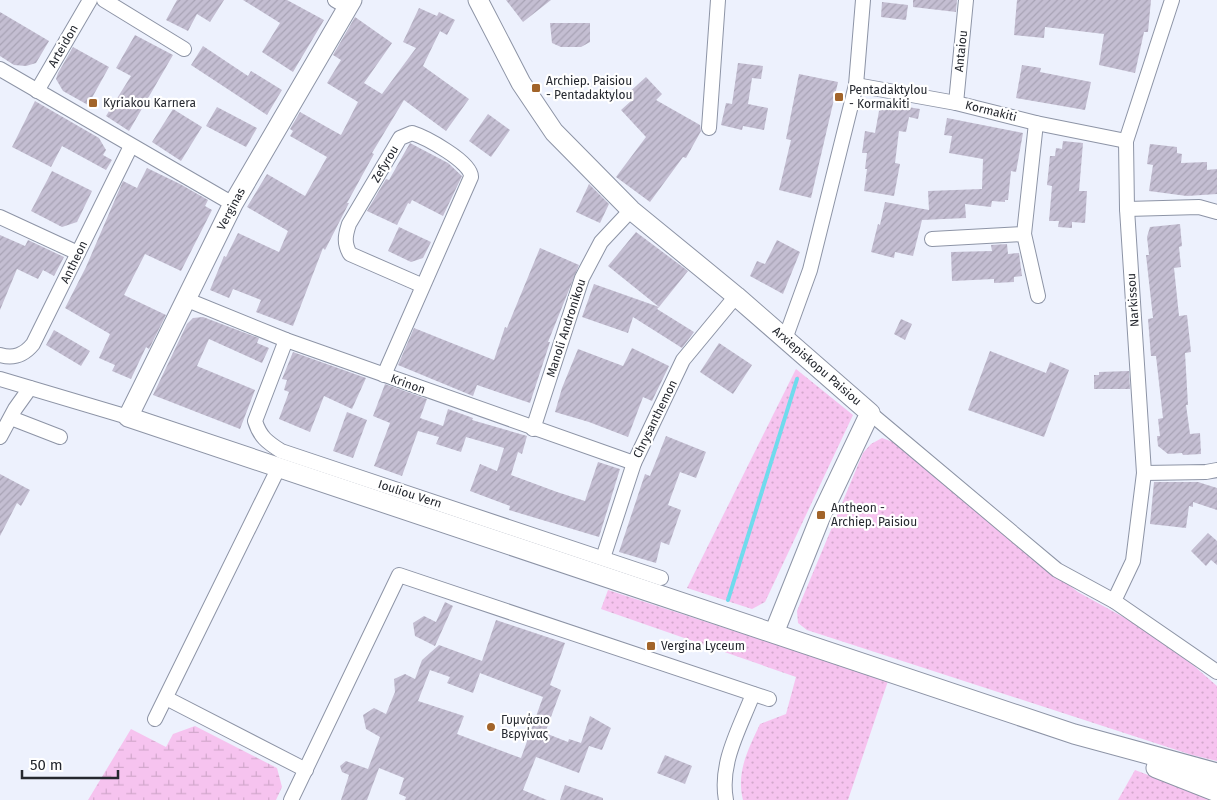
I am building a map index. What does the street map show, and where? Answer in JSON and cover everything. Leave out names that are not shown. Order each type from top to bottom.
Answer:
[{"type":"street","name":"Arteidon","points":[[37,91],[90,0]]},
{"type":"street","points":[[104,0],[184,49]]},
{"type":"street","name":"Arxiepiskopu Paisiou","points":[[478,0],[535,106],[554,132],[631,210],[736,296],[870,413],[1057,570],[1114,601],[1217,672]]},
{"type":"street","points":[[710,128],[718,0]]},
{"type":"street","points":[[785,339],[810,270],[856,86],[863,0]]},
{"type":"street","name":"Antaiou","points":[[956,102],[966,0]]},
{"type":"street","name":"Narkissou","points":[[1114,601],[1133,561],[1144,473],[1127,209],[1126,141],[1172,0]]},
{"type":"street","name":"Verginas","points":[[128,417],[233,204],[345,2]]},
{"type":"street","points":[[0,69],[233,204]]},
{"type":"street","name":"Kormakiti","points":[[856,86],[956,102],[1036,123],[1126,141]]},
{"type":"street","points":[[1036,123],[1024,234],[1038,296]]},
{"type":"street","name":"Zefyrou","points":[[384,375],[421,286],[470,181],[471,173],[465,164],[425,139],[412,134],[400,138],[349,224],[345,237],[346,247],[350,254],[421,286]]},
{"type":"street","name":"Antheon","points":[[0,355],[18,356],[26,353],[33,344],[131,146]]},
{"type":"street","points":[[1127,209],[1199,206],[1217,212]]},
{"type":"street","name":"Manoli Andronikou","points":[[533,429],[582,278],[601,242],[631,210]]},
{"type":"street","points":[[0,217],[78,253]]},
{"type":"street","points":[[932,239],[1024,234]]},
{"type":"street","name":"Chrysanthemon","points":[[603,558],[634,463],[684,360],[736,296]]},
{"type":"street","name":"Krinon","points":[[185,299],[286,340],[533,429],[634,463]]},
{"type":"street","name":"Iouliou Vern","points":[[286,340],[255,421],[259,434],[266,442],[281,451],[661,578]]},
{"type":"street","points":[[0,379],[128,417],[278,469],[1074,734],[1217,773]]},
{"type":"street","points":[[0,437],[30,388]]},
{"type":"street","points":[[774,633],[820,518],[870,413]]},
{"type":"street","points":[[11,418],[60,438]]},
{"type":"street","points":[[155,719],[278,469]]},
{"type":"street","points":[[1144,473],[1206,472],[1217,470]]},
{"type":"street","points":[[291,800],[398,575],[769,699]]},
{"type":"street","points":[[726,800],[725,773],[728,756],[753,694]]},
{"type":"street","points":[[166,698],[306,770]]},
{"type":"street","points":[[1074,734],[1217,792]]},
{"type":"green space","points":[[796,369],[853,415],[765,602],[752,609],[687,588]]},
{"type":"green space","points":[[882,438],[896,443],[1014,543],[1078,592],[1134,623],[1193,665],[1217,686],[1217,761],[1192,755],[807,630],[798,623],[797,611],[863,453],[871,444]]},
{"type":"green space","points":[[608,590],[888,681],[848,800],[743,800],[741,790],[742,771],[751,743],[760,724],[786,714],[796,677],[601,609]]},
{"type":"green space","points":[[195,726],[277,768],[282,787],[276,800],[88,800],[131,729],[166,747],[173,734]]},
{"type":"green space","points":[[1135,770],[1214,800],[1118,800]]},
{"type":"building","points":[[177,0],[224,0],[210,22],[197,14],[188,31],[166,20]]},
{"type":"building","points":[[243,0],[287,0],[324,20],[293,72],[262,52],[280,23]]},
{"type":"building","points":[[506,0],[551,0],[523,22]]},
{"type":"building","points":[[913,0],[957,0],[956,12],[913,7]]},
{"type":"building","points":[[1017,0],[1151,0],[1148,32],[1144,32],[1135,73],[1099,65],[1104,34],[1045,27],[1044,38],[1014,35]]},
{"type":"building","points":[[882,2],[908,5],[906,20],[881,17]]},
{"type":"building","points":[[419,8],[437,16],[439,12],[455,20],[447,35],[440,31],[423,66],[469,99],[446,131],[404,100],[372,153],[374,154],[347,203],[349,203],[325,250],[323,248],[293,326],[256,312],[261,300],[233,289],[229,298],[210,290],[224,256],[226,257],[238,233],[279,252],[288,231],[247,207],[267,174],[305,196],[327,157],[290,136],[293,131],[290,129],[300,112],[341,135],[358,102],[327,83],[341,60],[333,55],[355,17],[392,43],[364,83],[382,94],[416,48],[403,42]]},
{"type":"building","points":[[0,12],[49,41],[36,63],[26,66],[14,65],[0,56]]},
{"type":"building","points":[[550,23],[590,23],[590,42],[581,47],[561,47],[552,43]]},
{"type":"building","points":[[135,35],[173,55],[129,131],[106,116],[131,76],[116,68]]},
{"type":"building","points":[[203,46],[248,76],[251,71],[282,90],[267,115],[191,65]]},
{"type":"building","points":[[73,47],[109,67],[88,105],[63,91],[56,79]]},
{"type":"building","points":[[738,63],[763,66],[761,79],[752,78],[748,104],[768,108],[764,130],[743,126],[742,130],[721,125],[726,103],[732,104]]},
{"type":"building","points":[[1022,65],[1041,68],[1040,72],[1091,82],[1085,110],[1016,98]]},
{"type":"building","points":[[799,74],[838,82],[811,198],[779,190],[791,140],[786,139]]},
{"type":"building","points":[[646,77],[662,94],[656,100],[700,125],[701,131],[686,158],[683,157],[650,202],[616,177],[646,137],[621,110],[631,101],[626,95]]},
{"type":"building","points":[[35,101],[99,138],[106,150],[103,155],[112,160],[106,170],[62,146],[51,167],[12,147]]},
{"type":"building","points":[[884,103],[920,109],[918,119],[909,117],[906,132],[899,131],[895,163],[900,164],[894,196],[864,191],[867,153],[862,153],[865,131],[875,133],[879,111],[883,109]]},
{"type":"building","points":[[217,107],[257,128],[246,147],[206,126]]},
{"type":"building","points":[[173,109],[202,127],[181,161],[152,142]]},
{"type":"building","points":[[488,114],[510,130],[491,157],[469,141]]},
{"type":"building","points":[[947,118],[1023,133],[1016,172],[1011,171],[1008,200],[1005,200],[1005,202],[992,201],[991,207],[965,204],[966,218],[922,220],[913,256],[895,252],[894,258],[871,252],[885,202],[929,210],[928,191],[982,189],[983,159],[949,153],[952,136],[944,135]]},
{"type":"building","points":[[1063,141],[1083,143],[1079,191],[1087,191],[1085,223],[1072,222],[1072,228],[1058,227],[1059,221],[1049,221],[1052,186],[1047,185],[1050,156],[1055,156],[1056,148],[1062,149]]},
{"type":"building","points":[[410,143],[448,163],[462,176],[443,216],[412,200],[410,204],[408,203],[397,225],[367,211],[386,179],[389,180]]},
{"type":"building","points":[[1150,144],[1177,147],[1177,153],[1182,154],[1181,163],[1207,162],[1207,170],[1217,169],[1217,194],[1187,196],[1149,191],[1153,165],[1147,164]]},
{"type":"building","points":[[147,168],[208,200],[205,206],[212,210],[181,271],[145,254],[124,295],[166,315],[149,349],[146,347],[131,379],[112,371],[115,365],[99,358],[110,334],[65,308],[86,267],[123,181],[137,188]]},
{"type":"building","points":[[52,171],[92,191],[77,222],[62,227],[31,211]]},
{"type":"building","points":[[589,184],[609,204],[600,223],[576,212]]},
{"type":"building","points":[[1180,224],[1182,246],[1179,247],[1181,267],[1174,268],[1179,316],[1187,315],[1191,352],[1185,353],[1188,405],[1186,405],[1190,434],[1200,433],[1201,454],[1183,455],[1182,453],[1168,454],[1158,446],[1157,436],[1160,436],[1158,419],[1163,418],[1156,356],[1151,356],[1148,319],[1153,318],[1146,255],[1149,255],[1147,237],[1150,227]]},
{"type":"building","points":[[399,227],[431,242],[423,258],[411,262],[388,251]]},
{"type":"building","points":[[636,232],[688,271],[659,307],[608,266]]},
{"type":"building","points":[[0,235],[25,246],[28,240],[64,257],[54,276],[43,270],[38,279],[17,269],[0,310]]},
{"type":"building","points":[[777,240],[800,252],[783,294],[750,276],[757,261],[765,264]]},
{"type":"building","points":[[1007,244],[1008,254],[1019,253],[1022,276],[1014,277],[1014,282],[994,283],[994,279],[952,281],[951,252],[992,251],[991,245]]},
{"type":"building","points":[[540,248],[579,265],[548,342],[550,342],[530,403],[477,385],[473,396],[398,365],[414,328],[494,360],[505,327],[507,328]]},
{"type":"building","points":[[594,284],[659,307],[657,309],[694,332],[682,348],[633,317],[628,333],[582,317]]},
{"type":"building","points":[[203,317],[259,338],[257,343],[269,348],[262,363],[209,339],[197,366],[255,390],[240,429],[153,395],[187,324],[193,318]]},
{"type":"building","points":[[901,319],[912,324],[905,340],[894,334]]},
{"type":"building","points":[[54,330],[90,351],[81,366],[46,345]]},
{"type":"building","points":[[719,343],[752,365],[733,394],[700,372]]},
{"type":"building","points":[[632,348],[669,366],[652,401],[643,397],[628,437],[589,422],[555,412],[562,388],[578,349],[623,366]]},
{"type":"building","points":[[990,351],[1046,373],[1050,362],[1069,370],[1044,437],[968,410]]},
{"type":"building","points":[[293,352],[366,378],[352,409],[324,396],[310,432],[279,419],[289,392],[284,390],[287,380],[282,379]]},
{"type":"building","points":[[1129,371],[1130,389],[1094,389],[1094,375],[1099,375],[1099,372]]},
{"type":"building","points":[[385,384],[427,399],[420,418],[443,426],[448,409],[473,418],[472,420],[527,436],[522,454],[518,452],[511,475],[557,492],[585,501],[598,462],[620,469],[599,537],[509,510],[510,506],[470,491],[480,464],[497,471],[504,448],[466,437],[461,452],[436,444],[439,437],[418,431],[402,476],[374,466],[390,423],[373,416]]},
{"type":"building","points":[[347,412],[367,420],[353,458],[333,451]]},
{"type":"building","points":[[666,436],[706,452],[696,478],[680,472],[668,505],[681,510],[669,545],[661,542],[656,563],[619,552],[645,474],[650,476]]},
{"type":"building","points":[[0,474],[30,490],[21,506],[17,503],[0,536]]},
{"type":"building","points":[[1154,482],[1198,482],[1217,488],[1217,510],[1193,502],[1193,507],[1189,506],[1186,528],[1150,524]]},
{"type":"building","points":[[1208,533],[1217,541],[1217,565],[1211,560],[1206,566],[1191,551]]},
{"type":"building","points":[[445,602],[453,606],[435,646],[415,636],[413,623],[424,616],[436,622]]},
{"type":"building","points":[[496,620],[565,643],[550,685],[561,690],[545,733],[568,742],[569,739],[581,743],[590,716],[611,728],[602,750],[589,746],[579,773],[536,757],[523,790],[547,800],[405,800],[406,797],[399,794],[404,778],[379,768],[367,800],[341,800],[349,775],[342,772],[340,766],[346,761],[368,769],[380,737],[366,729],[363,715],[374,708],[386,714],[395,692],[394,679],[405,674],[415,679],[422,660],[439,645],[482,661]],"holes":[[[430,670],[450,677],[447,683],[473,693],[480,673],[543,697],[521,758],[457,734],[464,716],[418,701]]]},
{"type":"building","points":[[665,755],[692,766],[685,784],[657,773]]},
{"type":"building","points":[[565,785],[603,798],[603,800],[560,800]]},
{"type":"waterway","points":[[728,600],[797,379]]},
{"type":"place","name":"Archiep. Paisiou - Pentadaktylou","points":[[536,88]]},
{"type":"place","name":"Pentadaktylou - Kormakiti","points":[[839,97]]},
{"type":"place","name":"Kyriakou Karnera","points":[[93,103]]},
{"type":"place","name":"Antheon - Archiep. Paisiou","points":[[821,515]]},
{"type":"place","name":"Vergina Lyceum","points":[[651,646]]},
{"type":"place","name":"Γυμνάσιο Βεργίνας","points":[[491,727]]}]
